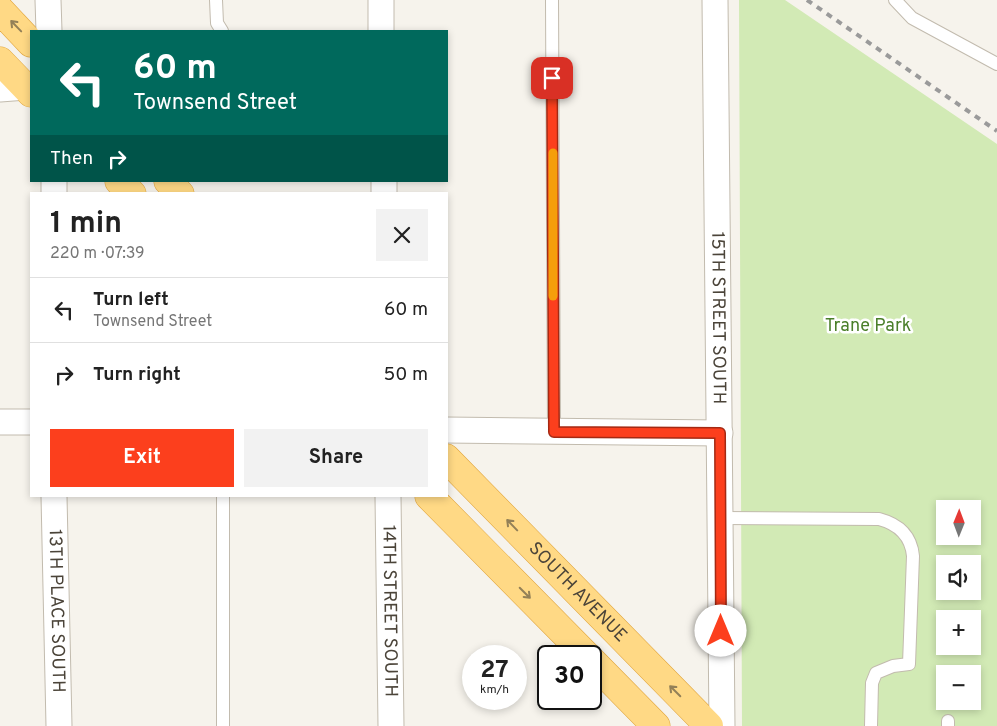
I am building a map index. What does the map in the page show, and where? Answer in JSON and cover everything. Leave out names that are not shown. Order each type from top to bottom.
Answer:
[{"type":"highway","points":[[0,10],[30,42]]},
{"type":"highway","points":[[0,61],[19,90]]},
{"type":"highway","points":[[120,182],[130,192]]},
{"type":"highway","points":[[169,182],[178,192]]},
{"type":"highway","name":"SOUTH AVENUE","points":[[448,460],[709,726]]},
{"type":"highway","points":[[430,497],[577,645]]},
{"type":"highway","name":"SOUTH AVENUE","points":[[602,671],[656,726]]},
{"type":"street","points":[[48,0],[49,30]]},
{"type":"street","points":[[381,0],[382,30]]},
{"type":"street","name":"15TH STREET SOUTH","points":[[715,0],[722,726]]},
{"type":"street","points":[[0,422],[30,422]]},
{"type":"street","points":[[448,430],[720,433]]},
{"type":"street","name":"13TH PLACE SOUTH","points":[[54,497],[59,726]]},
{"type":"street","name":"14TH STREET SOUTH","points":[[388,497],[391,726]]},
{"type":"lane","points":[[216,0],[216,23],[221,30]]},
{"type":"lane","points":[[552,0],[554,432]]},
{"type":"lane","points":[[895,0],[912,18],[997,64]]},
{"type":"lane","points":[[223,497],[223,726]]},
{"type":"lane","points":[[721,518],[879,519],[890,522],[906,534],[913,556],[909,664],[893,666],[876,673],[872,683],[871,726]]},
{"type":"green space","name":"Trane Park","points":[[739,0],[785,0],[997,144],[997,726],[742,726]]},
{"type":"railway","points":[[807,0],[997,131]]},
{"type":"slow traffic","points":[[553,153],[553,296]]},
{"type":"route","points":[[552,78],[554,432],[720,433],[721,631]]}]
